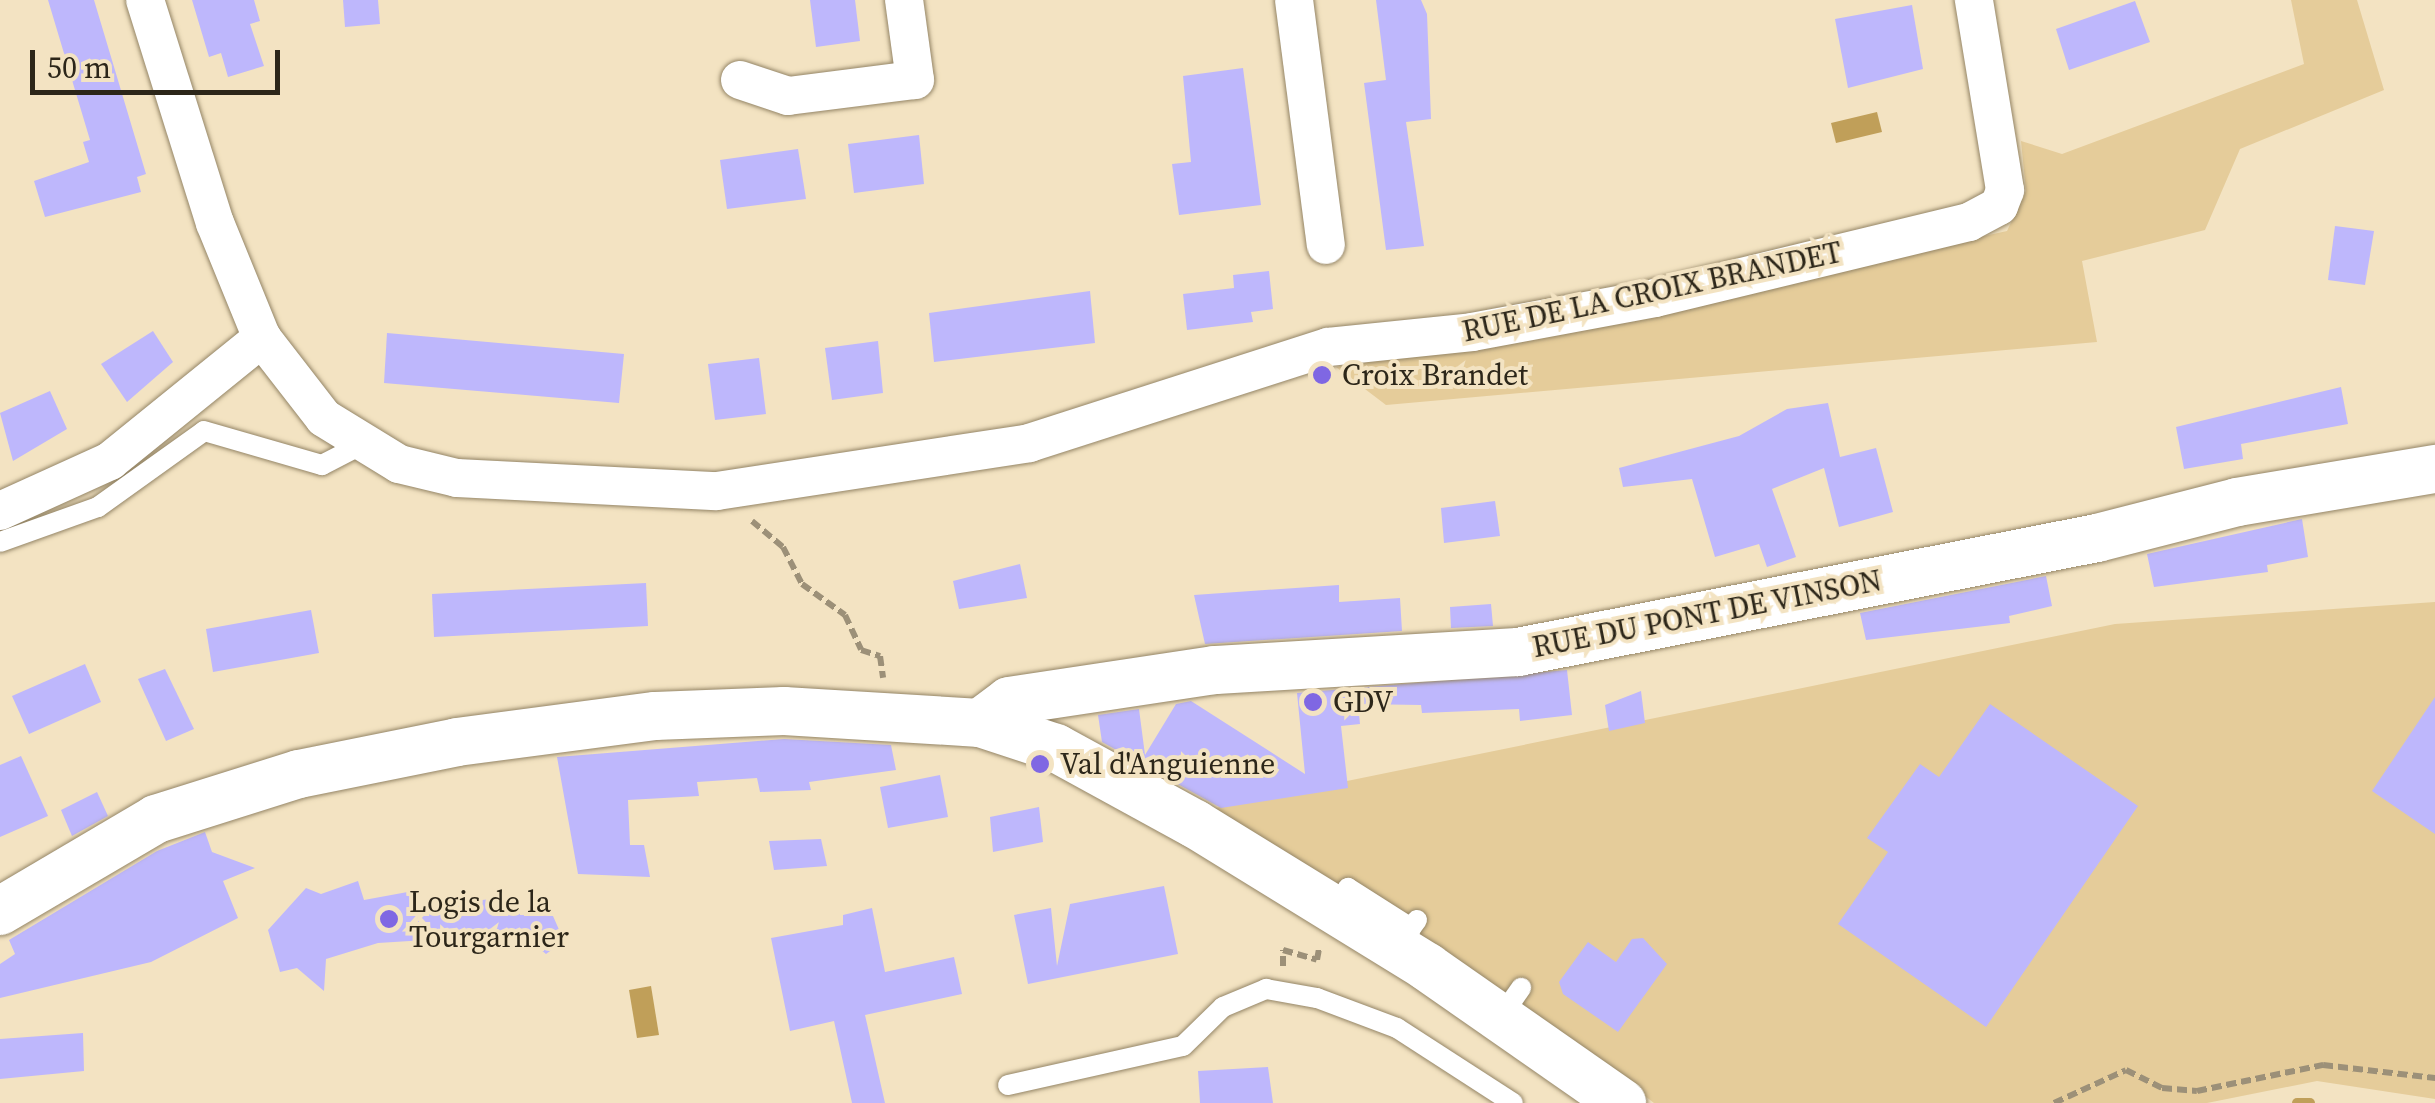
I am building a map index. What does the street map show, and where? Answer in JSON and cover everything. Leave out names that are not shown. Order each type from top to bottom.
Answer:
[{"type":"street","name":"RUE DE LA CROIX BRANDET","points":[[146,0],[215,222],[262,338],[324,418],[361,445],[457,478],[629,490],[717,490],[888,469],[1109,422],[1328,347],[1472,332],[1655,298],[1970,222],[1999,206],[2005,190],[1974,0]]},
{"type":"street","points":[[740,80],[788,96],[914,80],[904,0]]},
{"type":"street","points":[[1294,0],[1326,245]]},
{"type":"street","points":[[0,511],[110,461],[262,338]]},
{"type":"street","name":"RUE DU PONT DE VINSON","points":[[980,724],[1009,701],[1215,670],[1518,652],[2097,538],[2237,502],[2435,470]]},
{"type":"street","points":[[0,911],[156,819],[299,774],[457,742],[654,716],[766,712],[980,724],[1104,770],[1327,906],[1510,1003],[1622,1103]]},
{"type":"lane","points":[[0,542],[98,507],[204,431],[322,465],[361,445]]},
{"type":"lane","points":[[1327,906],[1348,888],[1411,928],[1417,920]]},
{"type":"lane","points":[[1008,1086],[1183,1046],[1247,991],[1297,993],[1397,1028],[1512,1103]]},
{"type":"path","points":[[784,547],[802,584],[844,614],[861,650],[880,656],[883,681],[866,682]]},
{"type":"path","points":[[1297,993],[1279,954],[1318,960],[1310,936],[1327,906]]},
{"type":"path","points":[[2054,1103],[2126,1070],[2162,1088],[2197,1091],[2324,1064],[2435,1078]]},
{"type":"shaded area","points":[[2291,0],[2357,0],[2384,90],[2240,149],[2205,230],[2082,261],[2097,342],[1386,405],[1336,367],[1533,336],[2007,231],[2026,191],[2021,141],[2062,154],[2304,64]]},
{"type":"shaded area","points":[[1877,112],[1882,132],[1836,143],[1831,123]]},
{"type":"shaded area","points":[[2435,602],[2435,1099],[2317,1081],[2207,1103],[1654,1103],[1582,1047],[1210,809],[2115,624]]},
{"type":"shaded area","points":[[651,986],[659,1035],[637,1038],[629,990]]},
{"type":"building","points":[[48,0],[94,0],[146,174],[137,177],[141,192],[45,217],[34,181],[89,162],[83,142],[90,140]]},
{"type":"building","points":[[192,0],[254,0],[260,21],[250,24],[264,66],[228,77],[221,53],[209,57]]},
{"type":"building","points":[[343,0],[378,0],[380,24],[345,27]]},
{"type":"building","points":[[810,0],[855,0],[860,41],[816,47]]},
{"type":"building","points":[[1376,0],[1421,0],[1427,14],[1431,119],[1406,122],[1424,246],[1386,250],[1364,83],[1386,80]]},
{"type":"building","points":[[2135,1],[2150,42],[2069,70],[2056,29]]},
{"type":"building","points":[[1912,5],[1923,69],[1848,88],[1835,19]]},
{"type":"building","points":[[1243,68],[1261,205],[1179,215],[1172,164],[1191,162],[1183,76]]},
{"type":"building","points":[[919,135],[924,184],[854,193],[848,144]]},
{"type":"building","points":[[798,149],[806,199],[727,209],[720,160]]},
{"type":"building","points":[[2335,226],[2374,231],[2365,285],[2328,280]]},
{"type":"building","points":[[1269,271],[1273,309],[1251,312],[1253,322],[1187,330],[1183,294],[1234,288],[1233,275]]},
{"type":"building","points":[[1090,291],[1095,343],[934,362],[929,313]]},
{"type":"building","points":[[153,331],[173,362],[127,402],[101,364]]},
{"type":"building","points":[[387,333],[624,354],[619,403],[384,383]]},
{"type":"building","points":[[878,341],[883,393],[832,400],[825,348]]},
{"type":"building","points":[[759,358],[766,414],[715,420],[708,364]]},
{"type":"building","points":[[2341,387],[2348,424],[2241,444],[2243,459],[2184,469],[2176,427]]},
{"type":"building","points":[[50,391],[67,429],[13,461],[0,413]]},
{"type":"building","points":[[1828,403],[1840,457],[1876,448],[1893,512],[1839,527],[1824,468],[1772,489],[1796,557],[1767,567],[1759,544],[1715,557],[1692,479],[1623,487],[1619,468],[1739,436],[1787,409]]},
{"type":"building","points":[[1495,501],[1500,536],[1444,543],[1441,508]]},
{"type":"building","points":[[2302,519],[2308,557],[2267,565],[2268,572],[2154,587],[2147,554]]},
{"type":"building","points":[[1020,564],[1027,598],[959,609],[953,581]]},
{"type":"building","points":[[2046,576],[2052,606],[2009,616],[2010,623],[1866,640],[1860,613]]},
{"type":"building","points":[[646,583],[648,626],[434,637],[432,594]]},
{"type":"building","points":[[1339,585],[1339,602],[1400,598],[1402,631],[1205,644],[1194,595]]},
{"type":"building","points":[[1491,604],[1493,626],[1451,628],[1450,607]]},
{"type":"building","points":[[311,610],[319,653],[213,672],[206,629]]},
{"type":"building","points":[[85,664],[101,702],[29,734],[12,696]]},
{"type":"building","points":[[165,669],[194,729],[166,741],[138,679]]},
{"type":"building","points":[[1567,670],[1572,715],[1520,721],[1519,709],[1422,713],[1421,705],[1358,704],[1360,724],[1341,726],[1348,788],[1221,808],[1102,742],[1098,715],[1139,709],[1145,755],[1176,704],[1191,701],[1305,774],[1297,693]]},
{"type":"building","points":[[1641,691],[1645,723],[1609,731],[1605,705]]},
{"type":"building","points":[[2435,697],[2435,834],[2372,791]]},
{"type":"building","points":[[1990,704],[2138,806],[1986,1027],[1838,924],[1888,852],[1867,838],[1920,764],[1939,777]]},
{"type":"building","points":[[784,739],[891,745],[896,770],[809,782],[811,790],[760,792],[757,778],[697,782],[699,796],[628,800],[630,845],[644,845],[650,877],[578,874],[557,757]]},
{"type":"building","points":[[21,756],[48,816],[0,837],[0,765]]},
{"type":"building","points":[[940,775],[948,817],[888,828],[880,787]]},
{"type":"building","points":[[97,792],[108,816],[72,836],[61,810]]},
{"type":"building","points":[[1039,807],[1043,842],[993,852],[990,817]]},
{"type":"building","points":[[205,832],[212,852],[255,868],[223,881],[238,918],[151,962],[0,998],[0,964],[15,954],[9,940],[157,851]]},
{"type":"building","points":[[821,839],[827,866],[774,870],[769,841]]},
{"type":"building","points":[[358,881],[364,900],[413,891],[417,905],[519,897],[520,915],[553,916],[564,941],[546,954],[522,934],[378,943],[326,959],[324,991],[297,968],[280,972],[268,930],[306,888],[321,894]]},
{"type":"building","points":[[1164,886],[1178,954],[1028,984],[1014,915],[1051,908],[1057,966],[1070,904]]},
{"type":"building","points":[[872,908],[885,972],[954,957],[962,994],[865,1015],[885,1103],[852,1103],[834,1021],[790,1031],[771,938],[843,925],[843,915]]},
{"type":"building","points":[[1643,938],[1667,964],[1618,1032],[1563,994],[1559,982],[1588,942],[1616,962],[1632,939]]},
{"type":"building","points":[[83,1033],[84,1071],[0,1079],[0,1039]]},
{"type":"building","points":[[1268,1067],[1273,1103],[1200,1103],[1198,1071]]},
{"type":"waterway","points":[[2297,1103],[2310,1103]]},
{"type":"place","name":"Croix Brandet","points":[[1322,375]]},
{"type":"place","name":"GDV","points":[[1313,702]]},
{"type":"place","name":"Val d'Anguienne","points":[[1040,764]]},
{"type":"place","name":"Logis de la Tourgarnier","points":[[389,919]]}]
